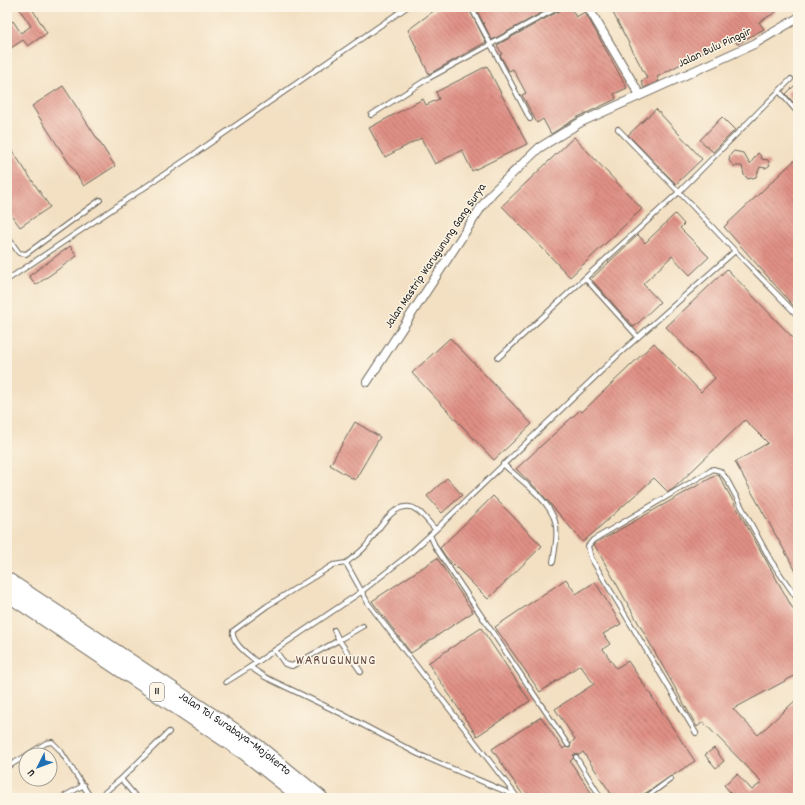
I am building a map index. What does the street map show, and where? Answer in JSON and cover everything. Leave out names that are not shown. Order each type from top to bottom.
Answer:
[{"type":"highway","name":"Jalan Tol Surabaya–Mojokerto","points":[[7,580],[251,742],[320,798]]},
{"type":"highway","name":"Jalan Tol Surabaya–Mojokerto","points":[[7,593],[246,753],[303,798]]},
{"type":"street","points":[[588,7],[640,95]]},
{"type":"street","name":"Jalan Bulu Pinggir","points":[[640,95],[754,44],[798,18]]},
{"type":"street","name":"Jalan Mastrip Warugunung Gang Surya","points":[[367,382],[396,336],[493,192],[539,148],[581,122],[640,95]]},
{"type":"lane","points":[[7,280],[187,159],[407,7]]},
{"type":"lane","points":[[471,7],[530,119]]},
{"type":"lane","points":[[371,115],[429,78],[559,7]]},
{"type":"lane","points":[[498,358],[679,192],[780,92],[791,79]]},
{"type":"lane","points":[[780,92],[798,113]]},
{"type":"lane","points":[[618,129],[798,316]]},
{"type":"lane","points":[[7,236],[19,253],[26,254],[100,200]]},
{"type":"lane","points":[[226,682],[361,592],[407,556],[638,337],[736,251]]},
{"type":"lane","points":[[585,278],[638,337]]},
{"type":"lane","points":[[503,464],[538,496],[554,519],[556,541],[553,562]]},
{"type":"lane","points":[[696,734],[591,558],[588,546],[593,540],[713,469],[720,471],[726,478],[771,561],[798,600]]},
{"type":"lane","points":[[257,662],[238,644],[233,635],[233,631],[267,606],[333,565],[346,563],[364,549],[379,527],[401,508],[410,507],[417,511],[435,529]]},
{"type":"lane","points":[[430,534],[436,548],[568,745]]},
{"type":"lane","points":[[346,563],[361,592],[418,669],[517,797]]},
{"type":"lane","points":[[275,650],[285,664],[292,666],[363,626]]},
{"type":"lane","points":[[334,630],[361,672]]},
{"type":"lane","points":[[250,667],[418,754],[517,797]]},
{"type":"lane","points":[[98,798],[121,779],[169,732]]},
{"type":"lane","points":[[39,747],[46,743],[52,742],[57,747]]},
{"type":"lane","points":[[58,748],[84,785],[91,798]]},
{"type":"lane","points":[[576,757],[601,798]]},
{"type":"lane","points":[[7,767],[18,760]]},
{"type":"lane","points":[[121,779],[137,798]]},
{"type":"lane","points":[[645,798],[671,779]]},
{"type":"lane","points":[[61,798],[84,785]]},
{"type":"building","points":[[25,7],[31,7],[47,33],[28,46],[23,40],[11,48],[7,42],[7,25],[13,21],[21,33],[31,26],[20,10]]},
{"type":"building","points":[[439,7],[468,7],[486,42],[429,74],[408,30]]},
{"type":"building","points":[[475,7],[552,7],[492,40]]},
{"type":"building","points":[[562,7],[570,7],[576,17],[585,12],[627,88],[614,94],[616,99],[578,117],[551,134],[543,119],[537,123],[522,95],[526,93],[513,69],[509,71],[500,55],[502,54],[497,45],[561,10]]},
{"type":"building","points":[[617,7],[773,7],[776,12],[759,22],[764,29],[737,44],[732,36],[657,77],[659,81],[644,88],[641,81],[647,78],[613,13],[619,10]]},
{"type":"building","points":[[487,66],[527,144],[472,171],[462,150],[435,164],[421,138],[385,157],[369,128],[423,99],[426,105],[439,99],[436,92]]},
{"type":"building","points":[[798,82],[798,108],[786,94]]},
{"type":"building","points":[[63,86],[115,166],[84,186],[32,106]]},
{"type":"building","points":[[656,109],[702,159],[676,184],[628,135]]},
{"type":"building","points":[[722,117],[735,130],[713,152],[700,140]]},
{"type":"building","points":[[574,137],[642,209],[570,277],[502,206]]},
{"type":"building","points":[[7,143],[50,207],[20,227],[7,209]]},
{"type":"building","points":[[734,151],[743,153],[750,164],[758,153],[762,159],[768,160],[770,165],[766,168],[760,167],[756,177],[748,179],[744,175],[742,166],[734,166],[729,161],[730,155]]},
{"type":"building","points":[[798,157],[798,311],[724,227]]},
{"type":"building","points":[[675,214],[684,224],[680,228],[709,257],[690,275],[672,256],[643,284],[660,302],[634,327],[591,279],[638,235],[645,243]]},
{"type":"building","points":[[70,246],[77,256],[36,285],[29,276]]},
{"type":"building","points":[[727,269],[798,343],[798,575],[735,462],[768,443],[745,420],[673,489],[668,492],[654,478],[583,542],[541,493],[516,469],[580,410],[582,412],[654,343],[701,392],[715,378],[666,327]]},
{"type":"building","points":[[450,338],[532,424],[494,460],[412,373]]},
{"type":"building","points":[[355,422],[380,437],[355,480],[330,465]]},
{"type":"building","points":[[718,474],[798,618],[798,674],[733,709],[758,735],[798,698],[798,798],[735,798],[724,785],[737,774],[752,790],[762,782],[703,722],[697,727],[594,544]]},
{"type":"building","points":[[447,478],[462,495],[442,513],[427,496]]},
{"type":"building","points":[[493,496],[542,546],[488,599],[446,557],[440,548]]},
{"type":"building","points":[[437,558],[473,612],[411,653],[372,601]]},
{"type":"building","points":[[566,579],[576,594],[595,582],[621,624],[603,634],[610,644],[603,649],[616,668],[628,661],[695,761],[638,798],[614,798],[583,752],[579,755],[574,754],[573,759],[570,761],[595,798],[525,798],[492,749],[541,717],[563,749],[565,747],[570,748],[571,743],[575,739],[555,709],[594,684],[580,665],[540,692],[495,627]]},
{"type":"building","points":[[481,628],[530,701],[477,736],[428,663]]},
{"type":"building","points":[[714,748],[724,761],[716,768],[705,755]]},
{"type":"district","name":"WARUGUNUNG","points":[[336,661]]}]
